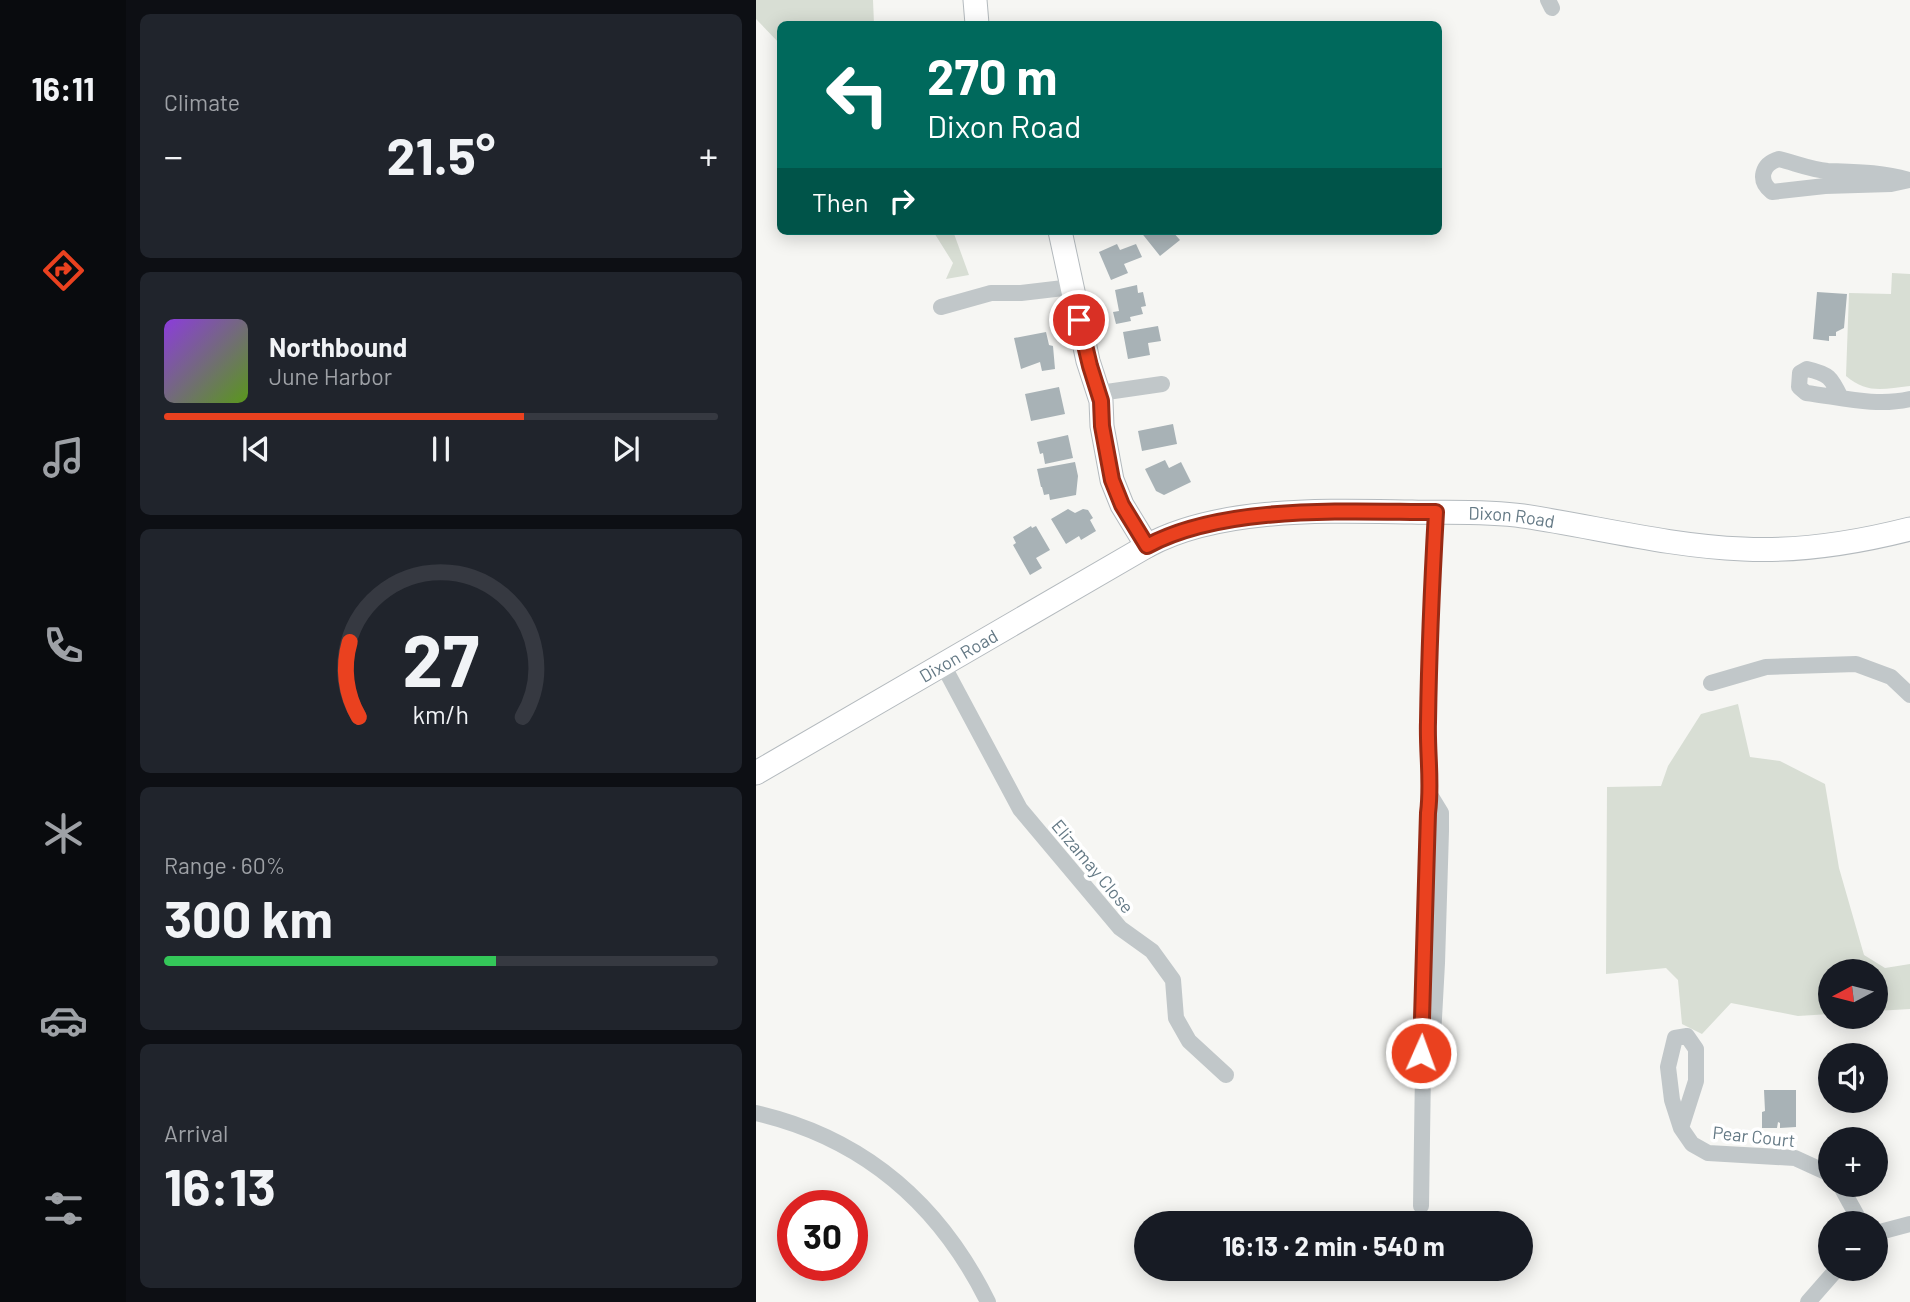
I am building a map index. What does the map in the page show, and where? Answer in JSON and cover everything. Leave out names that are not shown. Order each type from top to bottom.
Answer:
[{"type":"main road","points":[[975,0],[977,21]]},
{"type":"main road","points":[[1061,235],[1090,366],[1100,393],[1102,426],[1112,480],[1122,505],[1147,546]]},
{"type":"main road","name":"Dixon Road","points":[[756,773],[1147,546],[1190,527],[1234,519],[1304,513],[1436,512],[1520,516],[1672,541],[1742,549],[1788,549],[1842,544],[1910,529]]},
{"type":"street","points":[[1779,159],[1822,170],[1893,175],[1910,180],[1862,187],[1819,186],[1778,193],[1766,188],[1762,176],[1765,167],[1771,161],[1779,159]]},
{"type":"street","points":[[941,307],[990,293],[1021,293],[1072,287]]},
{"type":"street","points":[[1100,393],[1162,384]]},
{"type":"street","points":[[1841,398],[1893,402],[1910,398]]},
{"type":"street","points":[[1421,1206],[1421,1040],[1430,795],[1427,756],[1429,643],[1436,512]]},
{"type":"street","points":[[1711,683],[1766,667],[1856,664],[1891,677],[1910,695]]},
{"type":"street","name":"Elizamay Close","points":[[943,665],[1020,809],[1120,928],[1152,951],[1173,980],[1177,1018],[1189,1041],[1226,1075]]},
{"type":"street","points":[[1688,1036],[1696,1049],[1696,1081],[1681,1128],[1672,1100],[1668,1067],[1675,1038],[1688,1036]]},
{"type":"street","points":[[756,1113],[789,1120],[833,1138],[905,1189],[949,1236],[988,1302]]},
{"type":"street","name":"Pear Court","points":[[1681,1128],[1692,1144],[1708,1153],[1795,1158],[1818,1169]]},
{"type":"street","points":[[1888,1230],[1910,1224]]},
{"type":"street","points":[[1808,1302],[1826,1281]]},
{"type":"shaded area","points":[[756,0],[873,0],[874,21],[777,21],[777,41],[756,19]]},
{"type":"shaded area","points":[[936,235],[954,235],[969,275],[946,279],[953,263]]},
{"type":"shaded area","points":[[1892,273],[1910,274],[1910,386],[1868,388],[1846,376],[1849,293],[1891,294]]},
{"type":"shaded area","points":[[1738,704],[1750,757],[1780,761],[1825,784],[1839,868],[1864,955],[1870,959],[1818,959],[1818,1015],[1798,1016],[1731,1003],[1702,1034],[1682,1024],[1678,980],[1666,968],[1606,974],[1607,787],[1661,786],[1668,766],[1701,714]]},
{"type":"shaded area","points":[[1910,964],[1910,1009],[1888,1010],[1888,968]]},
{"type":"building","points":[[1143,235],[1176,235],[1180,240],[1160,256]]},
{"type":"building","points":[[1117,244],[1120,250],[1136,244],[1142,257],[1124,264],[1128,273],[1111,280],[1099,252]]},
{"type":"building","points":[[1137,285],[1138,293],[1143,292],[1146,306],[1141,307],[1143,314],[1130,317],[1131,321],[1116,324],[1113,312],[1119,311],[1115,290]]},
{"type":"building","points":[[1817,292],[1847,294],[1844,328],[1836,332],[1836,336],[1829,336],[1829,341],[1813,339]]},
{"type":"building","points":[[1158,326],[1161,341],[1148,343],[1150,355],[1128,359],[1123,332]]},
{"type":"building","points":[[1046,332],[1049,345],[1053,346],[1055,369],[1042,371],[1040,362],[1021,369],[1014,338]]},
{"type":"building","points":[[1059,387],[1065,414],[1031,421],[1025,394]]},
{"type":"building","points":[[1173,424],[1177,444],[1142,451],[1138,431]]},
{"type":"building","points":[[1068,435],[1073,458],[1045,464],[1037,442]]},
{"type":"building","points":[[1165,460],[1169,468],[1181,462],[1191,482],[1164,495],[1156,491],[1145,469]]},
{"type":"building","points":[[1075,462],[1078,476],[1076,495],[1050,500],[1049,494],[1044,495],[1037,469]]},
{"type":"building","points":[[1068,509],[1075,513],[1088,510],[1096,531],[1081,540],[1079,536],[1066,544],[1051,519]]},
{"type":"building","points":[[1031,526],[1036,526],[1050,550],[1036,558],[1042,568],[1030,575],[1013,545],[1016,543],[1013,537]]},
{"type":"building","points":[[1764,1090],[1796,1090],[1796,1127],[1780,1128],[1778,1122],[1777,1128],[1762,1128],[1762,1112],[1765,1111]]},
{"type":"route","points":[[1079,320],[1090,366],[1100,393],[1102,426],[1112,480],[1122,505],[1147,546],[1190,527],[1234,519],[1304,513],[1436,512],[1429,643],[1427,756],[1430,795],[1421,1053]]}]
